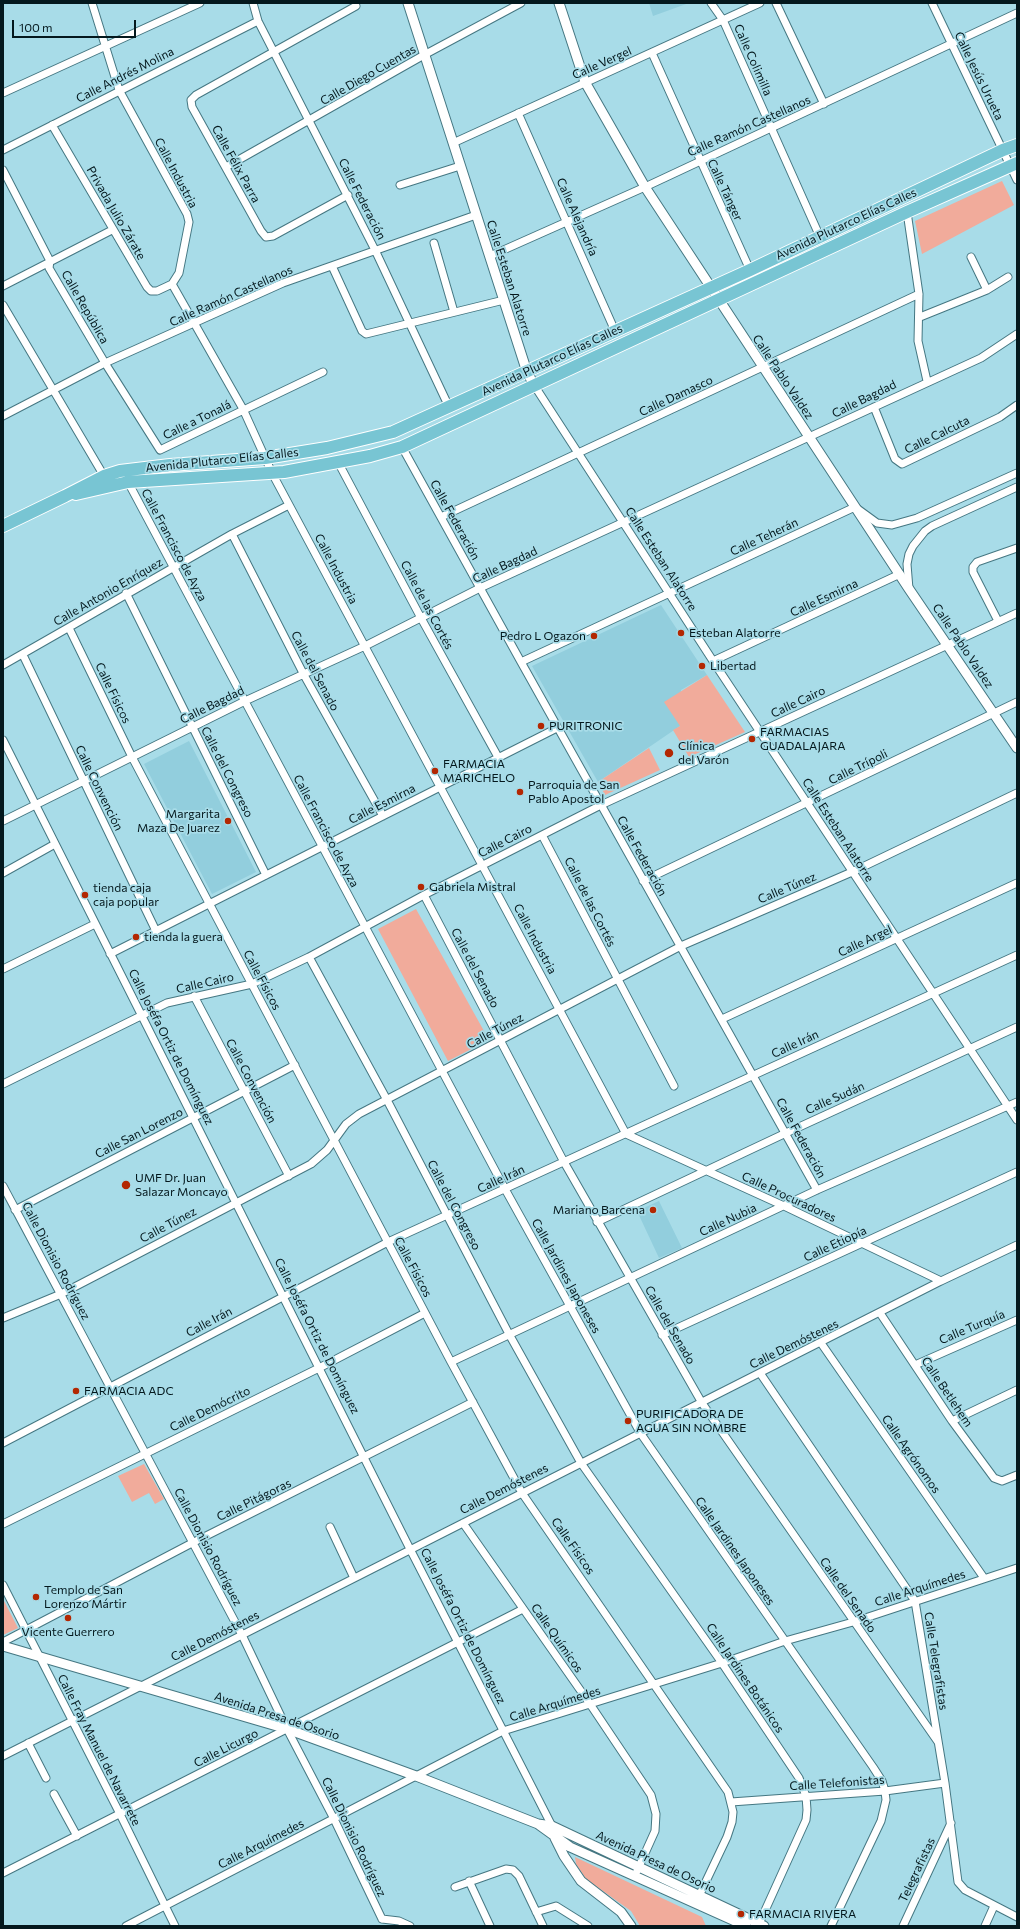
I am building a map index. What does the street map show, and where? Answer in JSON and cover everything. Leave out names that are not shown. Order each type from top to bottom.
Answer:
[{"type":"main road","name":"Avenida Plutarco Elías Calles","points":[[3,526],[104,476],[120,471],[265,458],[327,448],[393,432],[750,270],[1003,150],[1017,145]]},
{"type":"main road","name":"Avenida Plutarco Elías Calles","points":[[65,496],[128,482],[272,473],[338,462],[402,447],[907,212],[1014,164]]},
{"type":"main road","points":[[163,466],[164,479]]},
{"type":"street","name":"Calle Industria","points":[[92,3],[119,90],[187,214],[189,222],[179,273],[172,284],[244,409],[272,473],[626,1134]]},
{"type":"street","points":[[3,93],[200,3]]},
{"type":"street","name":"Calle Federación","points":[[252,3],[258,21],[348,195],[450,407]]},
{"type":"street","name":"Calle Esteban Alatorre","points":[[408,3],[527,372],[534,385],[713,661],[1017,1120]]},
{"type":"street","name":"Calle Diego Cuentas","points":[[226,168],[424,55],[521,3]]},
{"type":"street","name":"Calle Pablo Valdez","points":[[559,3],[585,82],[645,187],[909,589],[1017,748]]},
{"type":"street","name":"Calle Colimilla","points":[[711,3],[723,20],[820,237]]},
{"type":"street","name":"Calle Vergel","points":[[453,143],[760,3]]},
{"type":"street","points":[[776,3],[824,104]]},
{"type":"street","name":"Calle Jesús Urueta","points":[[932,3],[950,44],[1003,150],[1014,164],[1017,180]]},
{"type":"street","points":[[274,52],[356,6]]},
{"type":"street","name":"Calle Ramón Castellanos","points":[[490,256],[567,223],[699,160],[824,104],[1017,13]]},
{"type":"street","name":"Calle Andrés Molina","points":[[3,150],[258,21]]},
{"type":"street","name":"Calle Félix Parra","points":[[274,52],[196,95],[191,100],[192,107],[261,232],[266,238],[274,236],[348,195]]},
{"type":"street","name":"Calle Tánger","points":[[652,53],[699,160],[750,270]]},
{"type":"street","name":"Calle Alejandría","points":[[518,113],[615,331]]},
{"type":"street","name":"Privada Julio Zárate","points":[[52,125],[148,290],[157,291],[172,284]]},
{"type":"street","points":[[400,185],[460,166]]},
{"type":"street","name":"Calle República","points":[[3,170],[50,261],[49,268],[104,364],[160,450]]},
{"type":"street","points":[[907,212],[919,294],[920,317],[918,340],[927,382]]},
{"type":"street","name":"Calle Ramón Castellanos","points":[[3,416],[104,364],[283,283],[476,215]]},
{"type":"street","points":[[3,286],[112,230]]},
{"type":"street","points":[[434,243],[454,312]]},
{"type":"street","points":[[971,256],[987,290]]},
{"type":"street","points":[[332,266],[363,333],[368,334],[504,300]]},
{"type":"street","points":[[920,317],[987,290],[1008,277]]},
{"type":"street","name":"Calle Damasco","points":[[441,518],[919,294]]},
{"type":"street","points":[[3,305],[104,476]]},
{"type":"street","name":"Calle Bagdad","points":[[3,822],[245,701],[365,646],[480,588],[624,524],[981,358],[1017,334]]},
{"type":"street","name":"Calle a Tonalá","points":[[160,450],[323,372]]},
{"type":"street","name":"Calle Calcuta","points":[[874,407],[895,460],[902,464],[1000,417],[1017,405]]},
{"type":"street","name":"Calle Federación","points":[[402,447],[520,662],[817,1190]]},
{"type":"street","name":"Calle de las Cortés","points":[[338,462],[421,618],[498,757]]},
{"type":"street","points":[[855,507],[877,523],[892,525],[916,518],[1017,473]]},
{"type":"street","name":"Calle Francisco de Ayza","points":[[128,482],[505,1189]]},
{"type":"street","points":[[909,589],[907,564],[909,554],[913,546],[925,531],[932,526],[1017,487]]},
{"type":"street","name":"Calle Antonio Enríquez","points":[[3,665],[23,655],[126,593],[232,534],[289,505]]},
{"type":"street","name":"Calle Teherán","points":[[520,662],[855,507]]},
{"type":"street","name":"Calle del Senado","points":[[232,534],[304,675],[383,816]]},
{"type":"street","points":[[998,621],[972,572],[973,567],[977,562],[1017,548]]},
{"type":"street","name":"Calle Esmirna","points":[[713,661],[900,574]]},
{"type":"street","name":"Calle del Congreso","points":[[126,593],[266,875]]},
{"type":"street","name":"Calle Cairo","points":[[3,1084],[167,1003],[252,984],[309,957],[424,895],[601,805],[1017,613]]},
{"type":"street","name":"Calle Físicos","points":[[69,628],[132,757],[425,1313],[522,1493],[723,1783],[731,1802],[732,1822],[727,1837],[700,1896]]},
{"type":"street","name":"Calle Convención","points":[[23,655],[156,931]]},
{"type":"street","name":"Calle Trípoli","points":[[643,881],[1017,702]]},
{"type":"street","name":"Calle Esmirna","points":[[110,954],[557,728]]},
{"type":"street","name":"Calle Joséfa Ortiz de Domínguez","points":[[3,740],[457,1642],[552,1826],[555,1838],[564,1856],[582,1881],[621,1912],[631,1926]]},
{"type":"street","name":"Calle Túnez","points":[[3,1318],[61,1294],[236,1202],[289,1176],[319,1157],[352,1119],[681,946],[852,872],[1017,793]]},
{"type":"street","name":"Calle de las Cortés","points":[[542,834],[674,1086]]},
{"type":"street","points":[[3,872],[55,844]]},
{"type":"street","name":"Calle Argel","points":[[722,1019],[1017,883]]},
{"type":"street","name":"Calle del Senado","points":[[424,895],[564,1162],[702,1403],[938,1742]]},
{"type":"street","points":[[3,970],[95,924]]},
{"type":"street","name":"Calle Irán","points":[[3,1443],[388,1242],[1017,955]]},
{"type":"street","name":"Calle del Congreso","points":[[309,957],[387,1100],[509,1334],[581,1463]]},
{"type":"street","name":"Calle Convención","points":[[194,996],[289,1176]]},
{"type":"street","name":"Calle Sudán","points":[[597,1222],[1017,1027]]},
{"type":"street","name":"Calle San Lorenzo","points":[[16,1210],[295,1065]]},
{"type":"street","name":"Calle Nubia","points":[[451,1362],[817,1190],[1017,1102]]},
{"type":"street","name":"Calle Procuradores","points":[[626,1134],[784,1206],[941,1281]]},
{"type":"street","name":"Calle Etiopía","points":[[662,1335],[1017,1172]]},
{"type":"street","name":"Calle Dionisio Rodríguez","points":[[3,1186],[194,1542],[242,1635],[287,1729],[334,1819],[381,1922],[399,1921],[410,1926]]},
{"type":"street","name":"Calle Jardines Japoneses","points":[[505,1189],[640,1434],[873,1767],[885,1791]]},
{"type":"street","name":"Calle Demóstenes","points":[[3,1756],[941,1281],[1017,1245]]},
{"type":"street","name":"Calle Demócrito","points":[[3,1524],[319,1368],[425,1313]]},
{"type":"street","name":"Calle Betlehem","points":[[880,1313],[952,1421],[994,1478],[998,1481],[1002,1481],[1017,1475]]},
{"type":"street","name":"Calle Turquía","points":[[915,1364],[1017,1320]]},
{"type":"street","name":"Calle Agrónomos","points":[[821,1343],[984,1578]]},
{"type":"street","name":"Calle Telegrafistas","points":[[760,1373],[915,1601],[945,1783],[957,1879],[965,1890],[1017,1917]]},
{"type":"street","points":[[952,1421],[1017,1390]]},
{"type":"street","name":"Calle Pitágoras","points":[[3,1642],[194,1542],[473,1402]]},
{"type":"street","name":"Calle Jardines Botánicos","points":[[581,1463],[722,1663],[799,1778],[806,1796],[806,1820],[760,1925]]},
{"type":"street","name":"Calle Químicos","points":[[462,1523],[590,1704],[651,1795],[655,1806],[655,1831],[635,1876]]},
{"type":"street","points":[[330,1527],[354,1578]]},
{"type":"street","name":"Calle Arquímedes","points":[[126,1926],[503,1731],[722,1663],[785,1641],[853,1622],[1017,1568]]},
{"type":"street","name":"Calle Fray Manuel de Navarrete","points":[[3,1585],[120,1814],[175,1926]]},
{"type":"street","name":"Calle Licurgo","points":[[3,1873],[523,1608]]},
{"type":"street","name":"Avenida Presa de Osorio","points":[[3,1646],[287,1729],[416,1776],[538,1824],[552,1826],[760,1925]]},
{"type":"street","points":[[28,1744],[46,1778]]},
{"type":"street","name":"Calle Telefonistas","points":[[731,1802],[885,1791],[945,1783]]},
{"type":"street","points":[[831,1926],[881,1821],[886,1800],[885,1791]]},
{"type":"street","points":[[54,1794],[77,1836]]},
{"type":"street","name":"Telegrafistas","points":[[903,1926],[951,1823]]},
{"type":"street","name":"Avenida Presa de Osorio","points":[[538,1824],[555,1838],[570,1847],[746,1926]]},
{"type":"street","points":[[455,1887],[506,1869],[513,1870],[519,1876],[543,1926]]},
{"type":"street","points":[[469,1882],[490,1926]]},
{"type":"street","points":[[536,1912],[556,1906],[588,1926]]},
{"type":"street","points":[[985,1926],[994,1906]]},
{"type":"shaded area","points":[[649,3],[689,3],[653,16]]},
{"type":"shaded area","points":[[1002,181],[1014,205],[922,254],[915,221]]},
{"type":"shaded area","points":[[661,605],[707,675],[681,690],[680,726],[598,782],[532,666]]},
{"type":"shaded area","points":[[707,675],[745,732],[689,757],[673,730],[680,726],[664,702]]},
{"type":"shaded area","points":[[189,741],[256,872],[212,894],[144,764]]},
{"type":"shaded area","points":[[649,748],[660,770],[605,795],[598,782]]},
{"type":"shaded area","points":[[416,909],[489,1040],[448,1061],[378,929]]},
{"type":"shaded area","points":[[659,1201],[682,1248],[659,1258],[637,1211]]},
{"type":"shaded area","points":[[144,1464],[164,1499],[155,1504],[149,1493],[132,1502],[118,1476]]},
{"type":"shaded area","points":[[3,1599],[18,1628],[3,1635]]},
{"type":"shaded area","points":[[575,1857],[702,1917],[706,1926],[640,1926],[631,1911],[586,1879],[576,1864]]},
{"type":"place","name":"Esteban Alatorre","points":[[681,633]]},
{"type":"place","name":"Pedro L Ogazon","points":[[594,636]]},
{"type":"place","name":"Libertad","points":[[702,666]]},
{"type":"place","name":"PURITRONIC","points":[[541,726]]},
{"type":"place","name":"FARMACIAS GUADALAJARA","points":[[752,739]]},
{"type":"place","name":"Clínica del Varón","points":[[669,753]]},
{"type":"place","name":"FARMACIA MARICHELO","points":[[435,771]]},
{"type":"place","name":"Parroquia de San Pablo Apostol","points":[[520,792]]},
{"type":"place","name":"Margarita Maza De Juarez","points":[[228,821]]},
{"type":"place","name":"Gabriela Mistral","points":[[421,887]]},
{"type":"place","name":"tienda caja caja popular","points":[[85,895]]},
{"type":"place","name":"tienda la guera","points":[[136,937]]},
{"type":"place","name":"UMF Dr. Juan Salazar Moncayo","points":[[126,1185]]},
{"type":"place","name":"Mariano Barcena","points":[[653,1210]]},
{"type":"place","name":"FARMACIA ADC","points":[[76,1391]]},
{"type":"place","name":"PURIFICADORA DE AGUA SIN NOMBRE","points":[[628,1421]]},
{"type":"place","name":"Templo de San Lorenzo Mártir","points":[[36,1597]]},
{"type":"place","name":"Vicente Guerrero","points":[[68,1618]]},
{"type":"place","name":"FARMACIA RIVERA","points":[[741,1914]]}]
